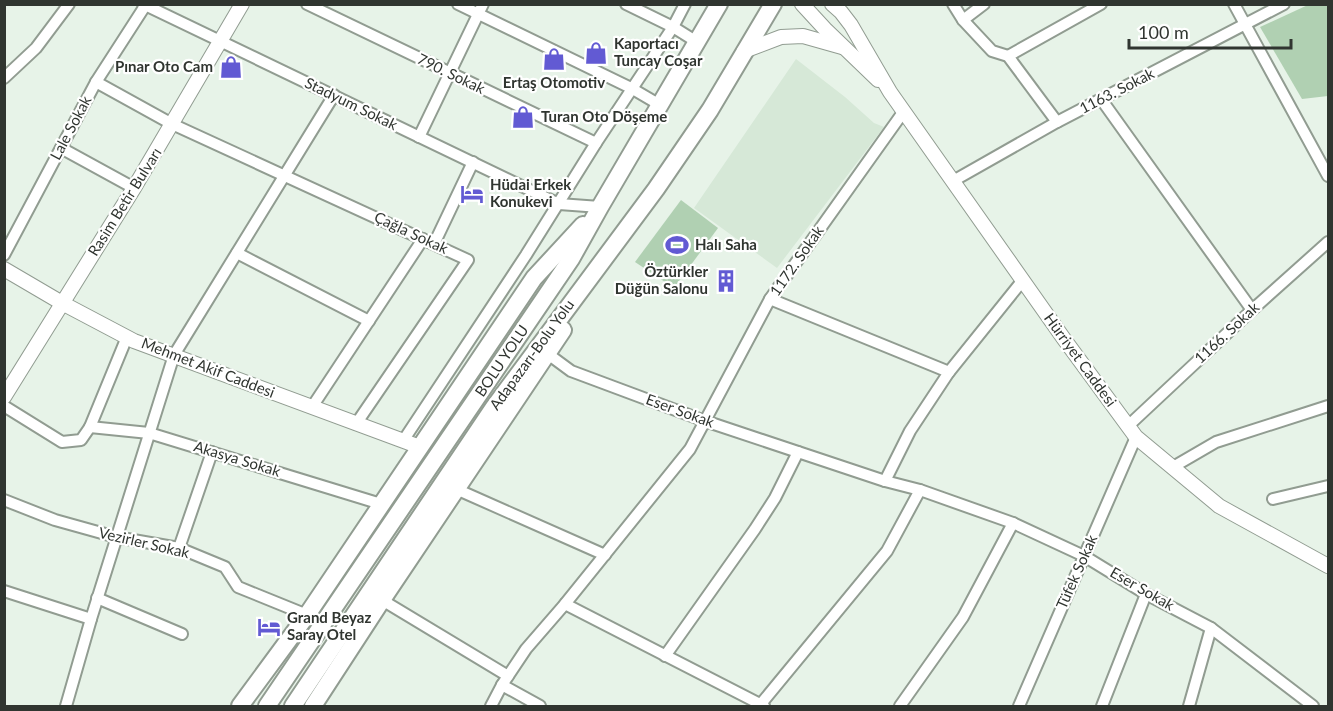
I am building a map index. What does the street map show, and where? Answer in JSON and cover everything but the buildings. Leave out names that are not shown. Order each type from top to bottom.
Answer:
[{"type":"highway","name":"Adapazarı-Bolu Yolu","points":[[293,706],[494,407],[656,189],[711,110],[773,4]]},
{"type":"highway","name":"BOLU YOLU","points":[[267,706],[571,259],[718,6]]},
{"type":"highway","points":[[313,706],[656,189]]},
{"type":"highway","points":[[240,706],[306,615],[534,278],[600,207]]},
{"type":"main road","name":"Rasim Betir Bulvarı","points":[[4,397],[134,188],[242,4]]},
{"type":"main road","name":"Hürriyet Caddesi","points":[[802,4],[890,92]]},
{"type":"main road","name":"Hürriyet Caddesi","points":[[832,4],[851,25],[890,92],[1064,339],[1132,431],[1219,506],[1329,566]]},
{"type":"main road","points":[[837,4],[851,25]]},
{"type":"main road","points":[[744,51],[781,37],[792,36],[803,36],[844,47]]},
{"type":"main road","name":"Mehmet Akif Caddesi","points":[[4,269],[127,337],[420,447]]},
{"type":"street","points":[[4,78],[36,48],[69,4]]},
{"type":"street","name":"790. Sokak","points":[[307,4],[596,143]]},
{"type":"street","points":[[458,4],[480,9],[660,105]]},
{"type":"street","points":[[626,4],[673,27],[697,42]]},
{"type":"street","points":[[403,441],[559,204],[631,88],[673,27],[685,4]]},
{"type":"street","points":[[953,4],[963,20],[992,51],[1008,56],[1057,122]]},
{"type":"street","points":[[963,20],[984,4]]},
{"type":"street","points":[[1008,56],[1101,4]]},
{"type":"street","points":[[1234,4],[1329,176]]},
{"type":"street","name":"1163. Sokak","points":[[953,181],[1057,122],[1284,4]]},
{"type":"street","name":"Stadyum Sokak","points":[[144,5],[559,204]]},
{"type":"street","name":"Lale Sokak","points":[[4,255],[96,82],[144,5]]},
{"type":"street","points":[[419,137],[480,9]]},
{"type":"street","name":"Çağla Sokak","points":[[96,82],[172,124],[468,260],[356,424]]},
{"type":"street","points":[[66,706],[116,537],[174,355],[334,95]]},
{"type":"street","points":[[1101,99],[1252,310]]},
{"type":"street","name":"1172. Sokak","points":[[491,706],[526,649],[690,449],[770,299],[904,111]]},
{"type":"street","points":[[61,148],[134,188]]},
{"type":"street","points":[[434,244],[473,162]]},
{"type":"street","points":[[559,204],[600,207]]},
{"type":"street","points":[[312,407],[423,239]]},
{"type":"street","name":"1166. Sokak","points":[[1132,431],[1252,310],[1329,242]]},
{"type":"street","points":[[237,253],[369,321]]},
{"type":"street","points":[[885,481],[910,431],[949,372],[1023,280]]},
{"type":"street","points":[[770,299],[949,372]]},
{"type":"street","points":[[4,406],[62,442],[81,440],[90,427],[127,337]]},
{"type":"street","name":"Eser Sokak","points":[[548,354],[571,371],[705,421],[885,481],[920,490],[1013,523],[1084,556],[1146,594],[1211,628],[1298,701],[1313,706]]},
{"type":"street","points":[[1173,467],[1216,442],[1329,406]]},
{"type":"street","name":"Akasya Sokak","points":[[90,427],[150,433],[381,504]]},
{"type":"street","name":"Tüfek Sokak","points":[[1018,706],[1084,556],[1132,431]]},
{"type":"street","points":[[179,548],[212,452]]},
{"type":"street","points":[[665,656],[770,506],[798,452]]},
{"type":"street","points":[[1273,499],[1329,486]]},
{"type":"street","points":[[456,489],[605,555]]},
{"type":"street","points":[[565,604],[762,706],[887,551],[920,490]]},
{"type":"street","name":"Vezirler Sokak","points":[[4,500],[55,520],[116,537],[179,548],[225,567],[238,587],[306,615]]},
{"type":"street","points":[[900,706],[963,617],[1013,523]]},
{"type":"street","points":[[4,591],[91,619]]},
{"type":"street","points":[[1102,706],[1146,594]]},
{"type":"street","points":[[98,598],[182,634]]},
{"type":"street","points":[[382,600],[505,680],[540,706]]},
{"type":"street","points":[[1189,706],[1211,628]]},
{"type":"shaded area","points":[[796,59],[874,123],[884,127],[777,268],[694,208]]},
{"type":"green space","points":[[1310,4],[1328,5],[1328,96],[1302,99],[1260,27]]},
{"type":"green space","name":"Halı Saha","points":[[681,200],[718,228],[674,288],[635,262]]},
{"type":"place","name":"Kaportacı Tuncay Coşar","points":[[596,53]]},
{"type":"place","name":"Ertaş Otomotiv","points":[[554,59]]},
{"type":"place","name":"Pınar Oto Cam","points":[[231,67]]},
{"type":"place","name":"Turan Oto Döşeme","points":[[523,117]]},
{"type":"place","name":"Hüdai Erkek Konukevi","points":[[472,194]]},
{"type":"place","name":"Halı Saha","points":[[677,245]]},
{"type":"place","name":"Öztürkler Düğün Salonu","points":[[726,281]]},
{"type":"place","name":"Grand Beyaz Saray Otel","points":[[269,627]]}]
